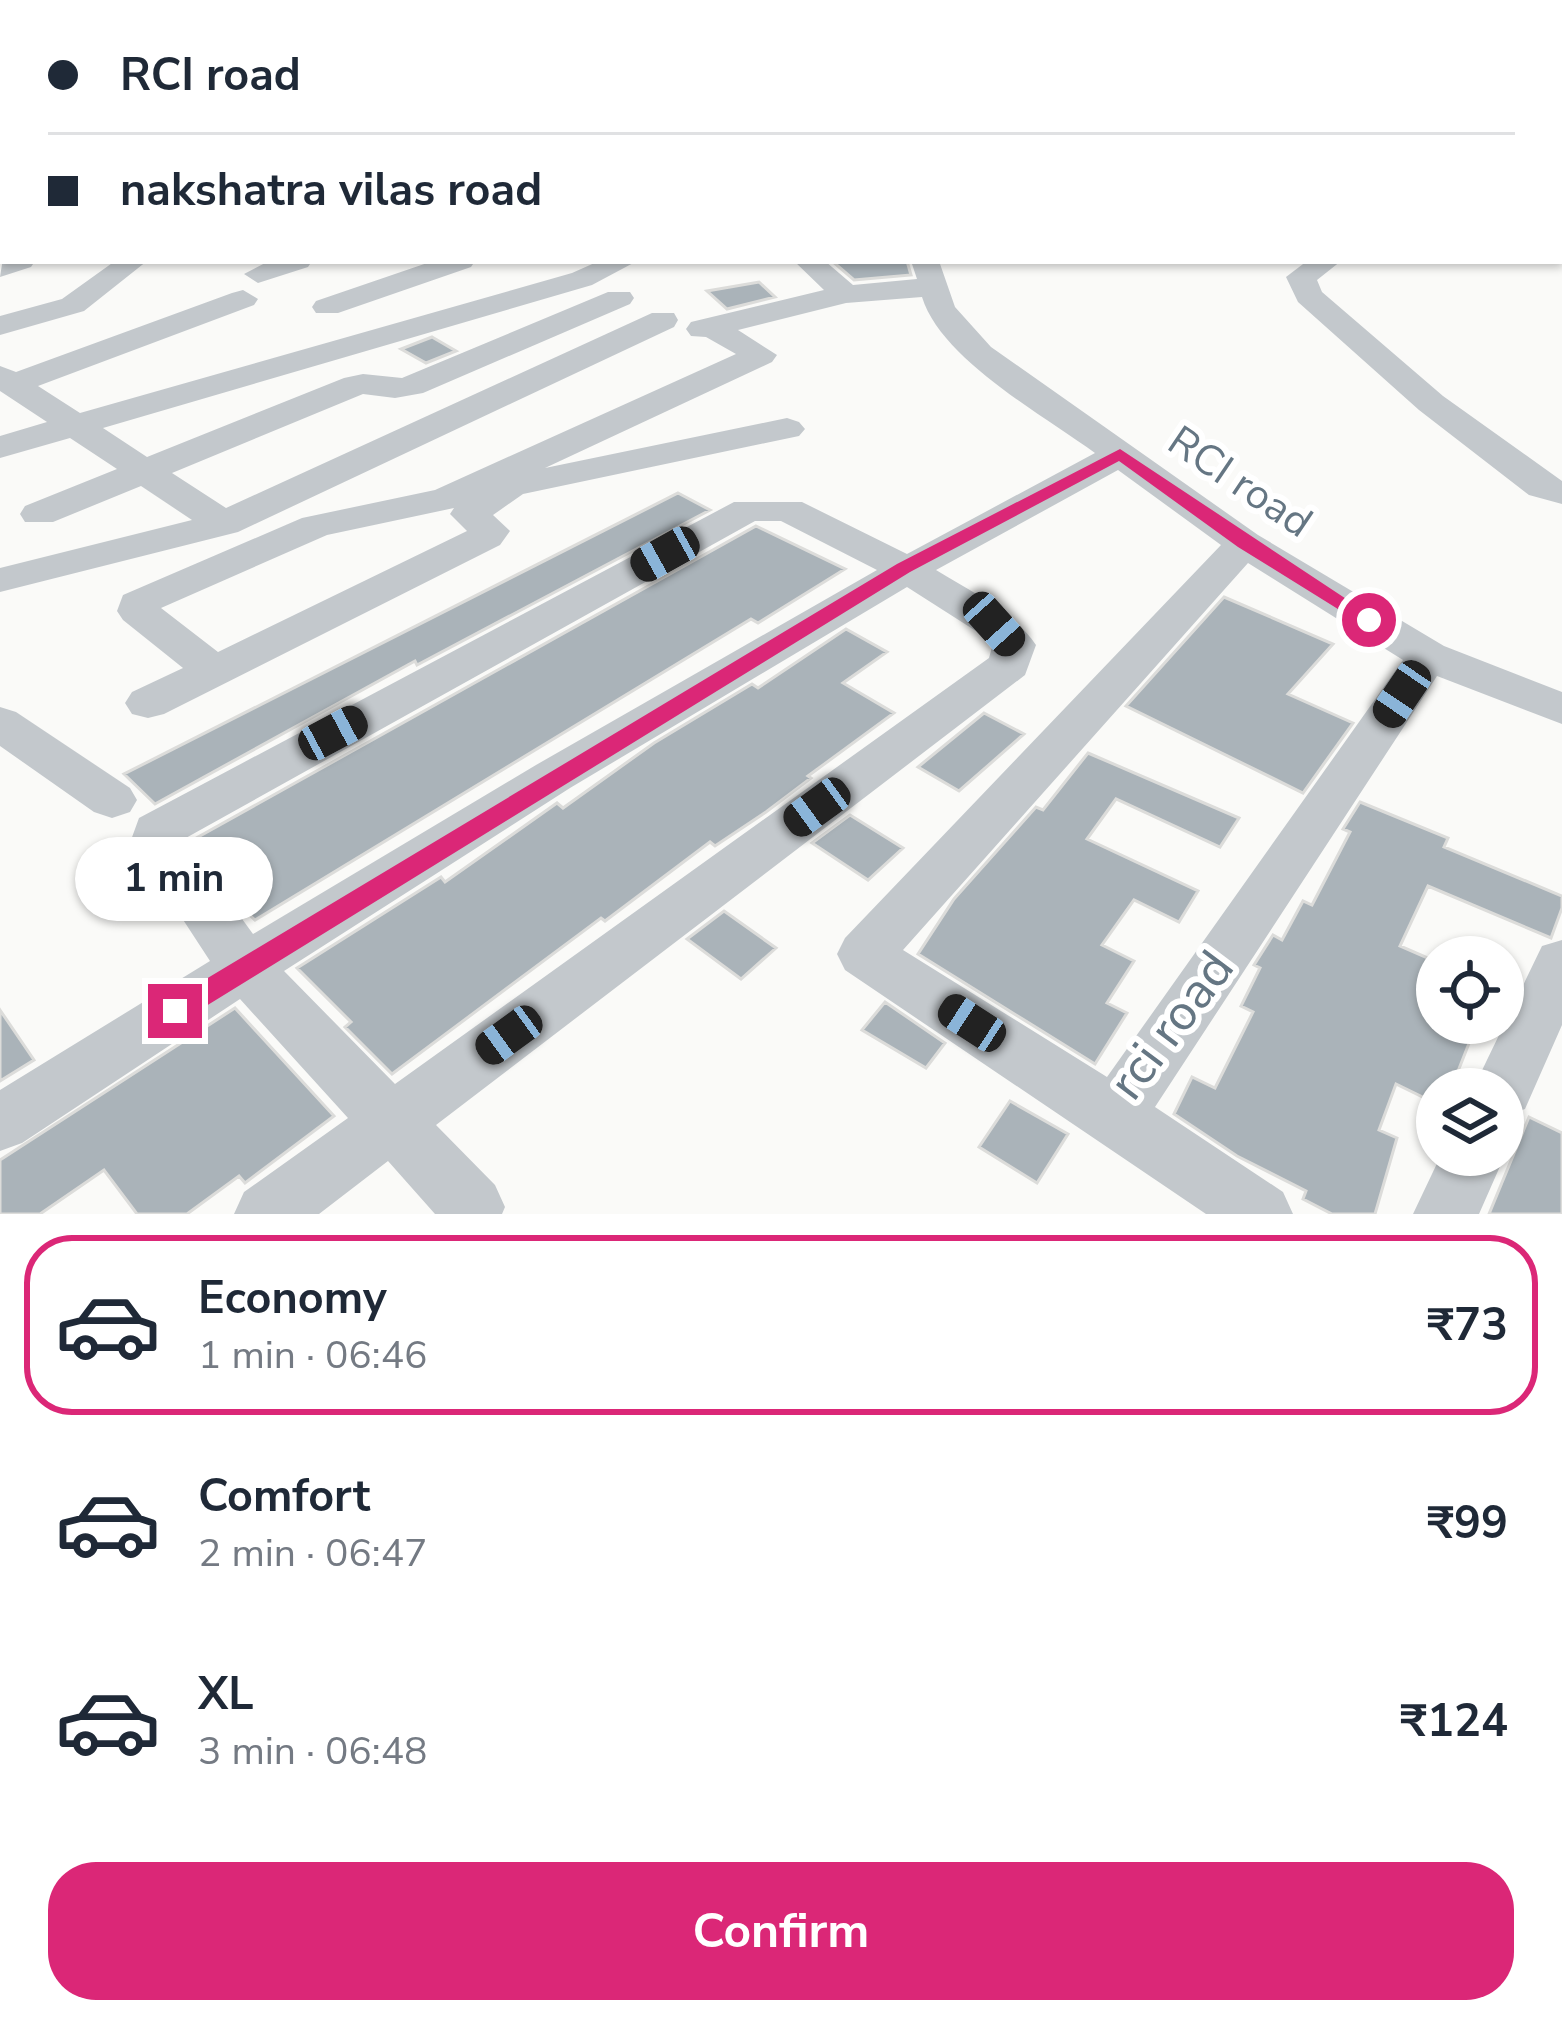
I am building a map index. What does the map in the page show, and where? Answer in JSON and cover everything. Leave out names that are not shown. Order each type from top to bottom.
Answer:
[{"type":"street","points":[[0,326],[74,305],[129,264]]},
{"type":"street","points":[[327,307],[452,264]]},
{"type":"street","points":[[550,264],[690,332],[929,274]]},
{"type":"street","points":[[0,447],[582,279],[615,264]]},
{"type":"street","points":[[811,264],[846,294]]},
{"type":"street","points":[[1322,264],[1300,277],[1309,296],[1431,403],[1542,487],[1562,493]]},
{"type":"street","points":[[7,380],[136,338],[269,272]]},
{"type":"street","name":"RCI road","points":[[929,274],[941,309],[980,354],[1244,543],[1429,656],[1562,709]]},
{"type":"street","points":[[39,514],[356,385],[371,384],[388,391],[411,386],[619,298]]},
{"type":"street","points":[[74,305],[178,359]]},
{"type":"street","points":[[0,580],[224,524],[663,320]]},
{"type":"street","points":[[446,499],[761,355],[710,327]]},
{"type":"street","points":[[7,380],[224,524]]},
{"type":"street","points":[[215,671],[138,611],[138,604],[316,526],[787,429]]},
{"type":"street","points":[[0,1123],[245,967],[904,568],[1120,454]]},
{"type":"street","points":[[148,703],[486,536],[490,531],[469,514],[509,486]]},
{"type":"street","points":[[267,1214],[394,1120],[1010,665],[1014,645],[994,624],[904,568],[788,510],[748,509],[157,831],[157,841],[245,967],[394,1120],[472,1208]]},
{"type":"street","name":"rci road","points":[[1244,543],[865,954],[1115,1115],[1429,656]]},
{"type":"street","points":[[118,552],[124,574],[148,598]]},
{"type":"street","points":[[0,723],[112,800]]},
{"type":"street","points":[[1513,1068],[1562,962]]},
{"type":"street","points":[[1115,1115],[1260,1214]]},
{"type":"street","points":[[1446,1214],[1463,1176]]},
{"type":"building","points":[[835,264],[908,264],[911,275],[854,280]]},
{"type":"building","points":[[759,282],[775,297],[727,309],[707,291]]},
{"type":"building","points":[[432,337],[456,351],[426,363],[401,349]]},
{"type":"building","points":[[678,493],[710,510],[417,665],[415,661],[155,804],[124,774]]},
{"type":"building","points":[[756,526],[845,569],[758,623],[751,619],[255,920],[233,899],[191,841]]},
{"type":"building","points":[[1224,597],[1333,644],[1288,694],[1353,723],[1303,793],[1126,706]]},
{"type":"building","points":[[846,629],[887,652],[843,683],[894,713],[766,812],[715,846],[710,842],[605,921],[601,918],[392,1074],[345,1027],[351,1022],[297,968],[441,877],[445,882],[557,803],[563,808],[654,743],[752,684],[758,688]]},
{"type":"building","points":[[984,713],[1024,734],[959,791],[918,767]]},
{"type":"building","points":[[1088,753],[1239,818],[1220,847],[1116,799],[1087,839],[1198,891],[1179,922],[1134,900],[1102,945],[1134,961],[1107,1003],[1127,1013],[1095,1064],[918,954],[954,899],[1036,807],[1043,810]]},
{"type":"building","points":[[1360,802],[1448,838],[1444,847],[1562,896],[1551,938],[1428,886],[1400,946],[1416,953],[1416,1044],[1469,1044],[1459,1068],[1416,1068],[1416,1094],[1396,1084],[1379,1130],[1397,1138],[1375,1214],[1332,1214],[1303,1199],[1306,1191],[1237,1156],[1174,1114],[1192,1077],[1215,1088],[1253,1012],[1241,1006],[1260,968],[1254,965],[1273,935],[1282,940],[1303,901],[1312,905],[1350,832],[1343,829]]},
{"type":"building","points":[[850,815],[903,848],[868,880],[812,843]]},
{"type":"building","points":[[724,911],[776,948],[741,979],[687,939]]},
{"type":"building","points":[[885,1002],[945,1043],[926,1068],[862,1030]]},
{"type":"building","points":[[235,1008],[334,1116],[245,1183],[239,1176],[187,1214],[137,1214],[104,1170],[40,1214],[0,1214],[0,1160]]},
{"type":"building","points":[[0,1010],[34,1060],[0,1081]]},
{"type":"building","points":[[1010,1101],[1068,1134],[1037,1183],[979,1147]]},
{"type":"building","points":[[1529,1117],[1562,1133],[1562,1214],[1489,1214],[1505,1176],[1524,1176],[1524,1129]]},
{"type":"route","points":[[175,1011],[904,568],[1120,454],[1244,543],[1369,620]]}]
